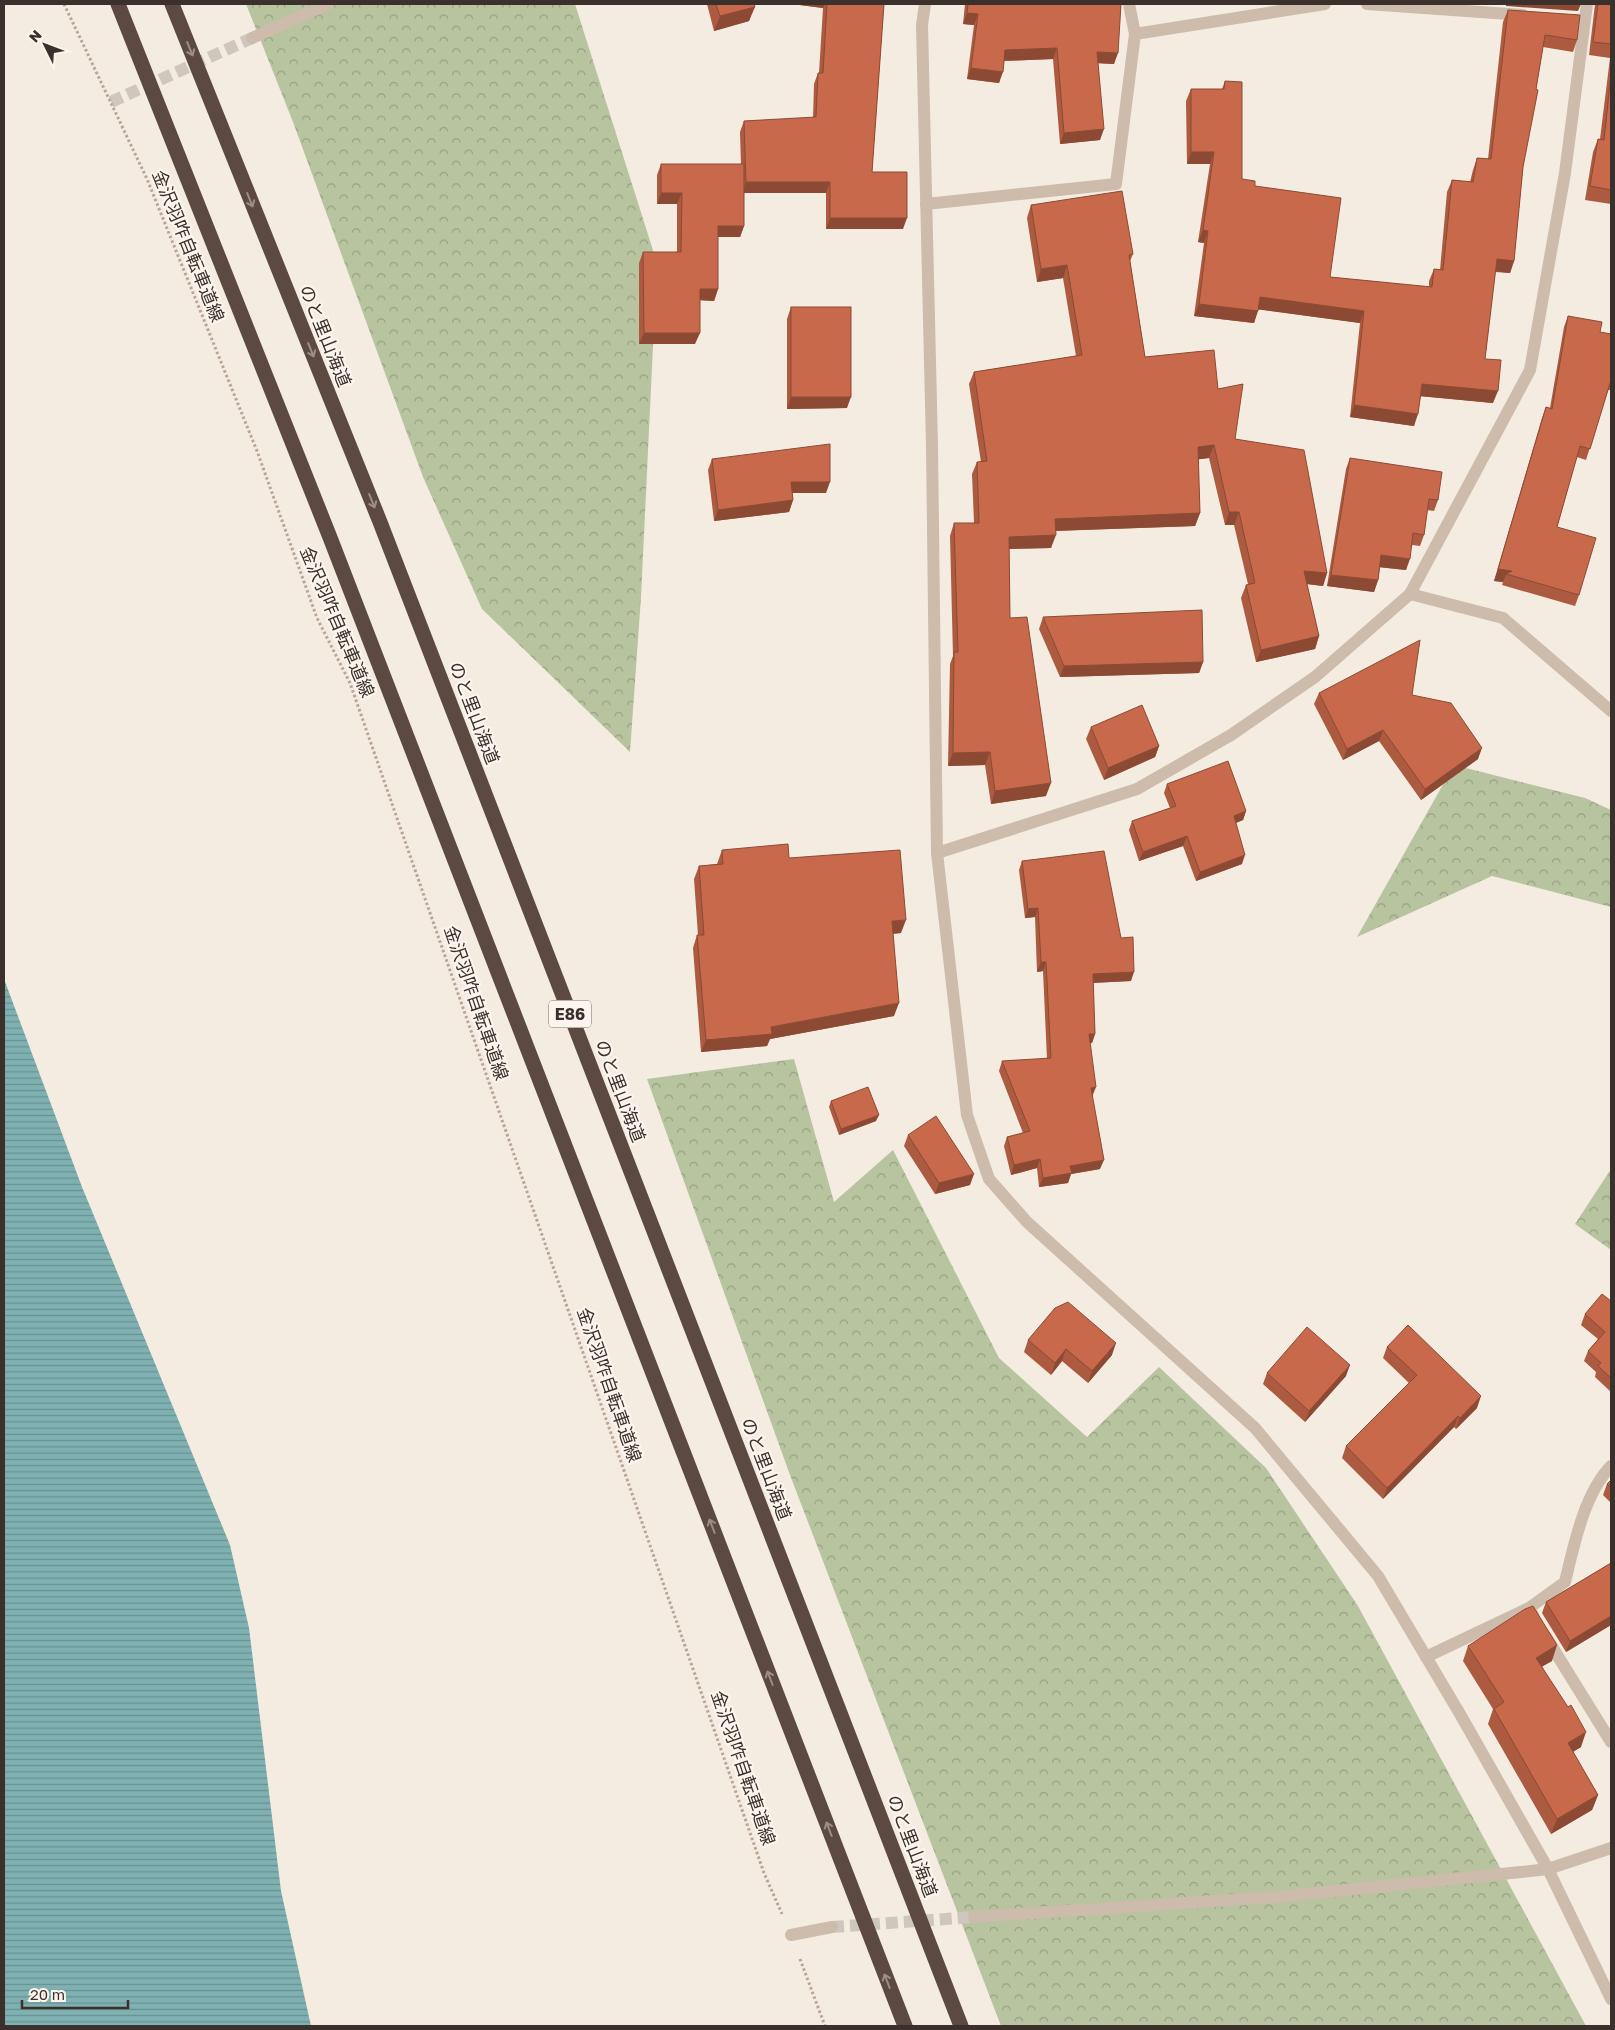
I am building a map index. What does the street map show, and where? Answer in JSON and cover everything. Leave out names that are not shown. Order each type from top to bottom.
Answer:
[{"type":"highway","points":[[118,4],[331,540],[905,2026]]},
{"type":"highway","name":"のと里山海道","points":[[172,4],[380,522],[961,2026]]},
{"type":"street","points":[[252,38],[328,4]]},
{"type":"street","points":[[925,4],[922,24],[937,853],[966,1115],[989,1179],[1027,1222],[1255,1428],[1378,1576],[1548,1869],[1611,1999]]},
{"type":"street","points":[[926,204],[1116,184],[1135,34],[1129,4]]},
{"type":"street","points":[[1135,34],[1325,4]]},
{"type":"street","points":[[1366,4],[1535,16]]},
{"type":"street","points":[[937,853],[1137,789],[1231,735],[1315,677],[1410,594],[1530,370],[1565,173],[1580,20],[1587,4]]},
{"type":"street","points":[[1410,594],[1503,618],[1611,711]]},
{"type":"street","points":[[1426,1657],[1529,1608],[1565,1582],[1577,1530],[1602,1475],[1611,1466]]},
{"type":"street","points":[[1529,1608],[1611,1742]]},
{"type":"street","points":[[974,1917],[1276,1897],[1548,1869],[1611,1848]]},
{"type":"street","points":[[791,1935],[832,1927]]},
{"type":"path","name":"金沢羽咋自転車道線","points":[[64,4],[147,179],[257,451],[316,618],[350,683],[764,1873],[791,1935],[825,2026]]},
{"type":"green space","points":[[246,4],[575,4],[657,263],[641,597],[630,752],[482,609],[423,477],[293,122]]},
{"type":"green space","points":[[1454,765],[1585,798],[1611,810],[1611,907],[1492,876],[1357,937]]},
{"type":"green space","points":[[794,1059],[834,1202],[893,1150],[999,1358],[1087,1437],[1159,1367],[1266,1468],[1358,1606],[1586,2026],[1001,2026],[790,1475],[647,1079]]},
{"type":"green space","points":[[1611,1169],[1611,1250],[1575,1224]]},
{"type":"water","points":[[4,979],[82,1187],[230,1545],[249,1628],[281,1891],[311,2026],[4,2026]]},
{"type":"building","points":[[716,4],[754,4],[755,7],[720,16]]},
{"type":"building","points":[[827,4],[884,4],[872,172],[907,172],[907,218],[830,218],[830,182],[746,182],[744,121],[816,117],[818,73],[823,73]]},
{"type":"building","points":[[968,4],[1121,4],[1118,53],[1097,52],[1104,129],[1064,133],[1057,48],[1005,50],[1003,72],[971,68],[978,14],[967,13]]},
{"type":"building","points":[[1598,4],[1611,4],[1611,44],[1593,42]]},
{"type":"building","points":[[1508,10],[1580,15],[1577,40],[1545,35],[1536,89],[1538,90],[1523,167],[1514,261],[1497,259],[1485,359],[1501,360],[1498,391],[1422,384],[1418,414],[1354,405],[1364,311],[1260,297],[1258,311],[1199,304],[1208,231],[1203,230],[1214,152],[1191,152],[1191,89],[1224,89],[1225,81],[1242,82],[1242,179],[1255,181],[1255,186],[1341,198],[1330,277],[1432,287],[1434,269],[1443,270],[1452,180],[1473,182],[1477,158],[1491,159]]},
{"type":"building","points":[[1611,75],[1611,190],[1590,186],[1598,139],[1604,140]]},
{"type":"building","points":[[661,164],[744,164],[744,226],[718,226],[718,289],[700,289],[700,333],[644,333],[643,252],[681,252],[682,193],[661,193]]},
{"type":"building","points":[[1122,191],[1133,254],[1129,255],[1145,357],[1214,350],[1218,389],[1243,384],[1235,439],[1304,450],[1327,573],[1304,571],[1319,636],[1261,650],[1246,585],[1255,583],[1239,512],[1229,512],[1214,445],[1198,447],[1200,513],[1055,519],[1056,535],[1009,537],[1010,618],[1027,617],[1051,783],[995,791],[990,752],[953,753],[954,652],[958,652],[954,523],[979,523],[977,462],[987,461],[974,372],[1082,355],[1067,265],[1041,269],[1031,205]]},
{"type":"building","points":[[791,307],[851,307],[851,397],[791,397]]},
{"type":"building","points":[[1568,316],[1602,322],[1600,332],[1611,334],[1611,380],[1590,449],[1580,446],[1557,527],[1596,538],[1579,595],[1506,574],[1512,571],[1498,569],[1546,407],[1552,409]]},
{"type":"building","points":[[830,444],[830,482],[791,482],[793,500],[718,510],[712,459]]},
{"type":"building","points":[[1350,458],[1442,472],[1438,500],[1429,499],[1424,535],[1413,533],[1410,559],[1381,555],[1378,580],[1331,575]]},
{"type":"building","points":[[1202,610],[1203,662],[1064,666],[1043,617]]},
{"type":"building","points":[[1420,640],[1412,695],[1451,703],[1482,748],[1425,789],[1383,730],[1347,749],[1319,693]]},
{"type":"building","points":[[1142,705],[1159,746],[1108,768],[1091,727]]},
{"type":"building","points":[[1228,761],[1246,811],[1234,816],[1245,855],[1200,872],[1187,836],[1143,852],[1132,821],[1176,806],[1167,784]]},
{"type":"building","points":[[788,844],[789,858],[900,850],[906,920],[892,921],[899,1003],[771,1027],[772,1034],[706,1040],[697,935],[704,935],[699,866],[723,864],[722,850]]},
{"type":"building","points":[[1104,851],[1121,938],[1133,937],[1134,972],[1093,974],[1095,1034],[1089,1034],[1096,1087],[1091,1088],[1104,1160],[1070,1166],[1072,1173],[1043,1178],[1040,1159],[1014,1165],[1007,1137],[1030,1131],[1002,1061],[1051,1058],[1046,962],[1041,962],[1038,908],[1028,909],[1022,861]]},
{"type":"building","points":[[868,1087],[879,1115],[841,1129],[831,1101]]},
{"type":"building","points":[[936,1116],[974,1174],[939,1183],[908,1135]]},
{"type":"building","points":[[1602,1294],[1611,1301],[1611,1378],[1598,1366],[1601,1363],[1588,1351],[1605,1332],[1585,1314]]},
{"type":"building","points":[[1068,1302],[1116,1343],[1092,1371],[1066,1349],[1055,1363],[1028,1340],[1055,1308]]},
{"type":"building","points":[[1408,1325],[1481,1396],[1460,1418],[1458,1416],[1387,1488],[1346,1446],[1417,1375],[1387,1347]]},
{"type":"building","points":[[1307,1327],[1350,1365],[1309,1411],[1267,1373]]},
{"type":"building","points":[[1611,1563],[1611,1616],[1570,1641],[1546,1602]]},
{"type":"building","points":[[1533,1606],[1557,1645],[1536,1658],[1568,1707],[1571,1705],[1586,1732],[1568,1743],[1598,1795],[1557,1819],[1494,1709],[1504,1702],[1468,1646],[1525,1609]]},
{"type":"tunnel","points":[[111,102],[252,38]]},
{"type":"tunnel","points":[[832,1927],[974,1917]]}]
